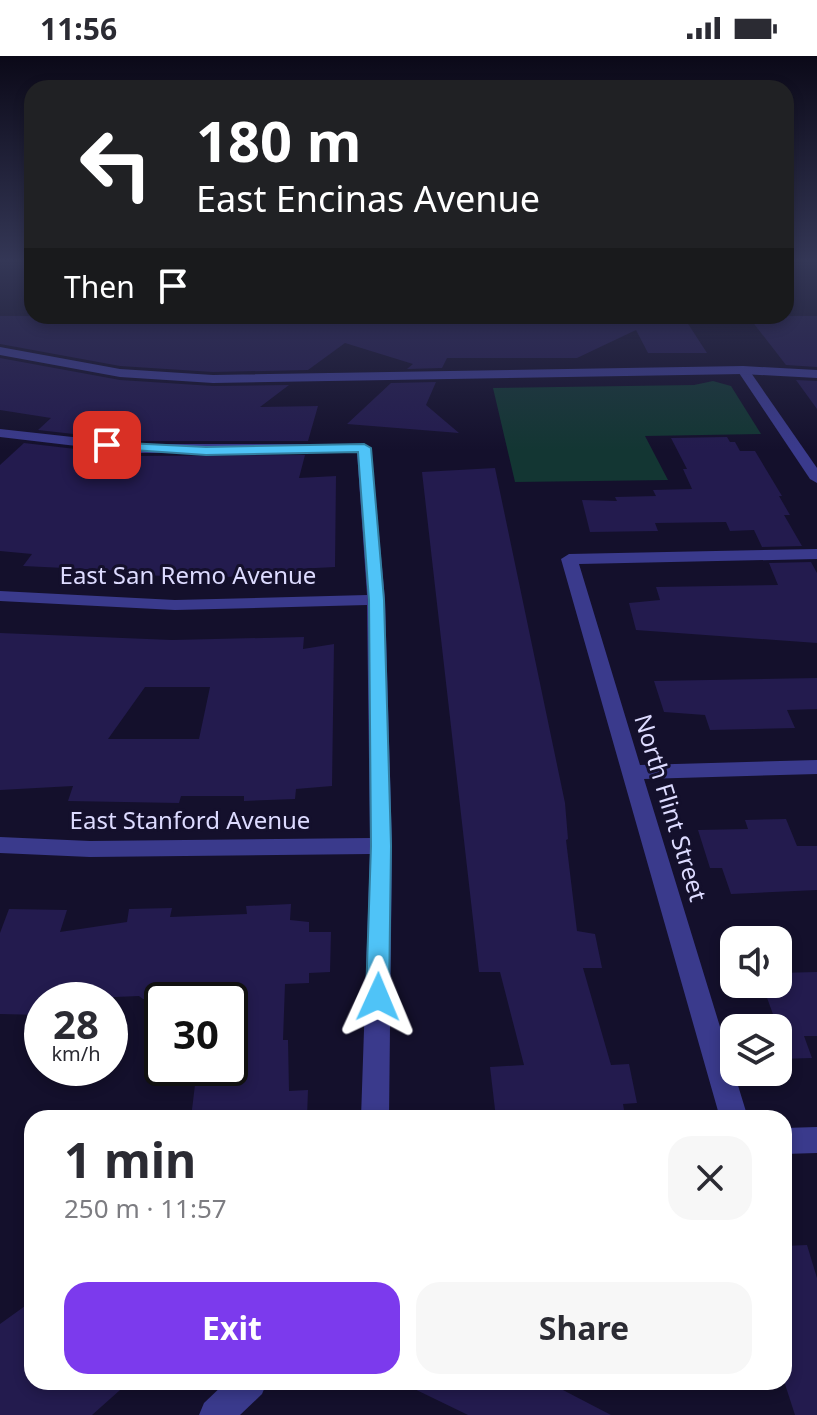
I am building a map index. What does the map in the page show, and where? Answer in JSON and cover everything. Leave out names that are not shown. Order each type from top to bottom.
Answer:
[{"type":"street","points":[[0,351],[120,373],[213,379],[743,370],[817,365]]},
{"type":"street","points":[[743,370],[817,374]]},
{"type":"street","points":[[743,370],[817,479]]},
{"type":"street","points":[[0,433],[91,444],[206,451],[364,448],[376,600],[381,846],[375,1110]]},
{"type":"street","name":"North Flint Street","points":[[732,1110],[569,559],[817,554]]},
{"type":"street","name":"East San Remo Avenue","points":[[0,596],[175,605],[376,600]]},
{"type":"street","points":[[632,772],[817,767]]},
{"type":"street","name":"East Stanford Avenue","points":[[0,845],[90,849],[381,846]]},
{"type":"street","points":[[792,1141],[817,1140]]},
{"type":"street","points":[[216,1415],[242,1390]]},
{"type":"green space","points":[[713,381],[731,386],[761,434],[645,436],[668,480],[515,482],[493,388],[694,385]]},
{"type":"building","points":[[0,323],[688,324],[707,353],[648,353],[636,330],[577,358],[447,358],[442,368],[407,369],[413,364],[345,343],[308,370],[213,372],[120,366],[0,344]]},
{"type":"building","points":[[817,323],[817,367],[786,365],[754,324]]},
{"type":"building","points":[[0,358],[120,380],[213,386],[289,385],[260,407],[318,406],[308,441],[136,441],[38,430],[51,418],[0,410]]},
{"type":"building","points":[[796,380],[817,381],[817,409]]},
{"type":"building","points":[[436,382],[426,405],[459,433],[347,424],[391,383]]},
{"type":"building","points":[[727,437],[730,442],[735,442],[740,451],[755,451],[782,496],[779,496],[790,515],[784,515],[802,546],[762,547],[754,530],[730,531],[726,522],[655,523],[658,531],[590,532],[582,500],[617,501],[615,497],[656,496],[653,490],[692,489],[683,469],[687,469],[671,438]]},
{"type":"building","points":[[24,443],[136,456],[305,455],[299,478],[336,476],[335,567],[297,569],[297,575],[221,577],[125,575],[127,571],[23,566],[32,554],[0,551],[0,465]]},
{"type":"building","points":[[495,468],[565,803],[566,840],[577,931],[595,934],[602,968],[583,968],[611,1065],[629,1064],[637,1103],[623,1104],[624,1110],[495,1110],[490,1067],[524,1065],[500,972],[479,972],[422,472]]},
{"type":"building","points":[[811,562],[817,573],[817,643],[636,630],[629,603],[660,600],[656,587],[778,585],[769,563]]},
{"type":"building","points":[[0,633],[172,640],[304,637],[303,649],[334,644],[332,786],[296,789],[295,799],[244,801],[244,796],[181,796],[179,803],[68,801],[73,786],[0,790]],"holes":[[[145,687],[210,687],[199,739],[108,739]]]},
{"type":"building","points":[[817,678],[817,709],[787,710],[795,728],[710,730],[705,715],[664,712],[654,681]]},
{"type":"building","points":[[786,819],[797,846],[817,846],[817,890],[731,894],[722,868],[710,868],[698,830],[748,829],[745,820]]},
{"type":"building","points":[[291,904],[290,920],[309,922],[309,932],[331,932],[330,972],[309,973],[309,983],[285,984],[283,1040],[288,1040],[289,1091],[308,1090],[307,1110],[192,1110],[195,1086],[248,1086],[248,982],[144,982],[144,999],[128,996],[128,982],[24,982],[24,1015],[0,1014],[0,933],[9,909],[67,910],[60,932],[127,922],[129,909],[172,908],[170,917],[247,914],[246,906]]},
{"type":"building","points":[[817,972],[817,1036],[804,1036],[812,1058],[792,1059],[792,1014],[773,1014],[767,998],[792,998],[792,973]]},
{"type":"building","points":[[807,1245],[817,1278],[817,1415],[795,1415],[787,1390],[792,1390],[792,1246]]},
{"type":"building","points":[[24,1307],[24,1390],[120,1390],[92,1415],[0,1415],[0,1324]]},
{"type":"building","points":[[416,1390],[563,1390],[611,1415],[468,1415]]},
{"type":"route","points":[[107,445],[206,451],[364,448],[376,600],[381,846],[378,997]]}]
